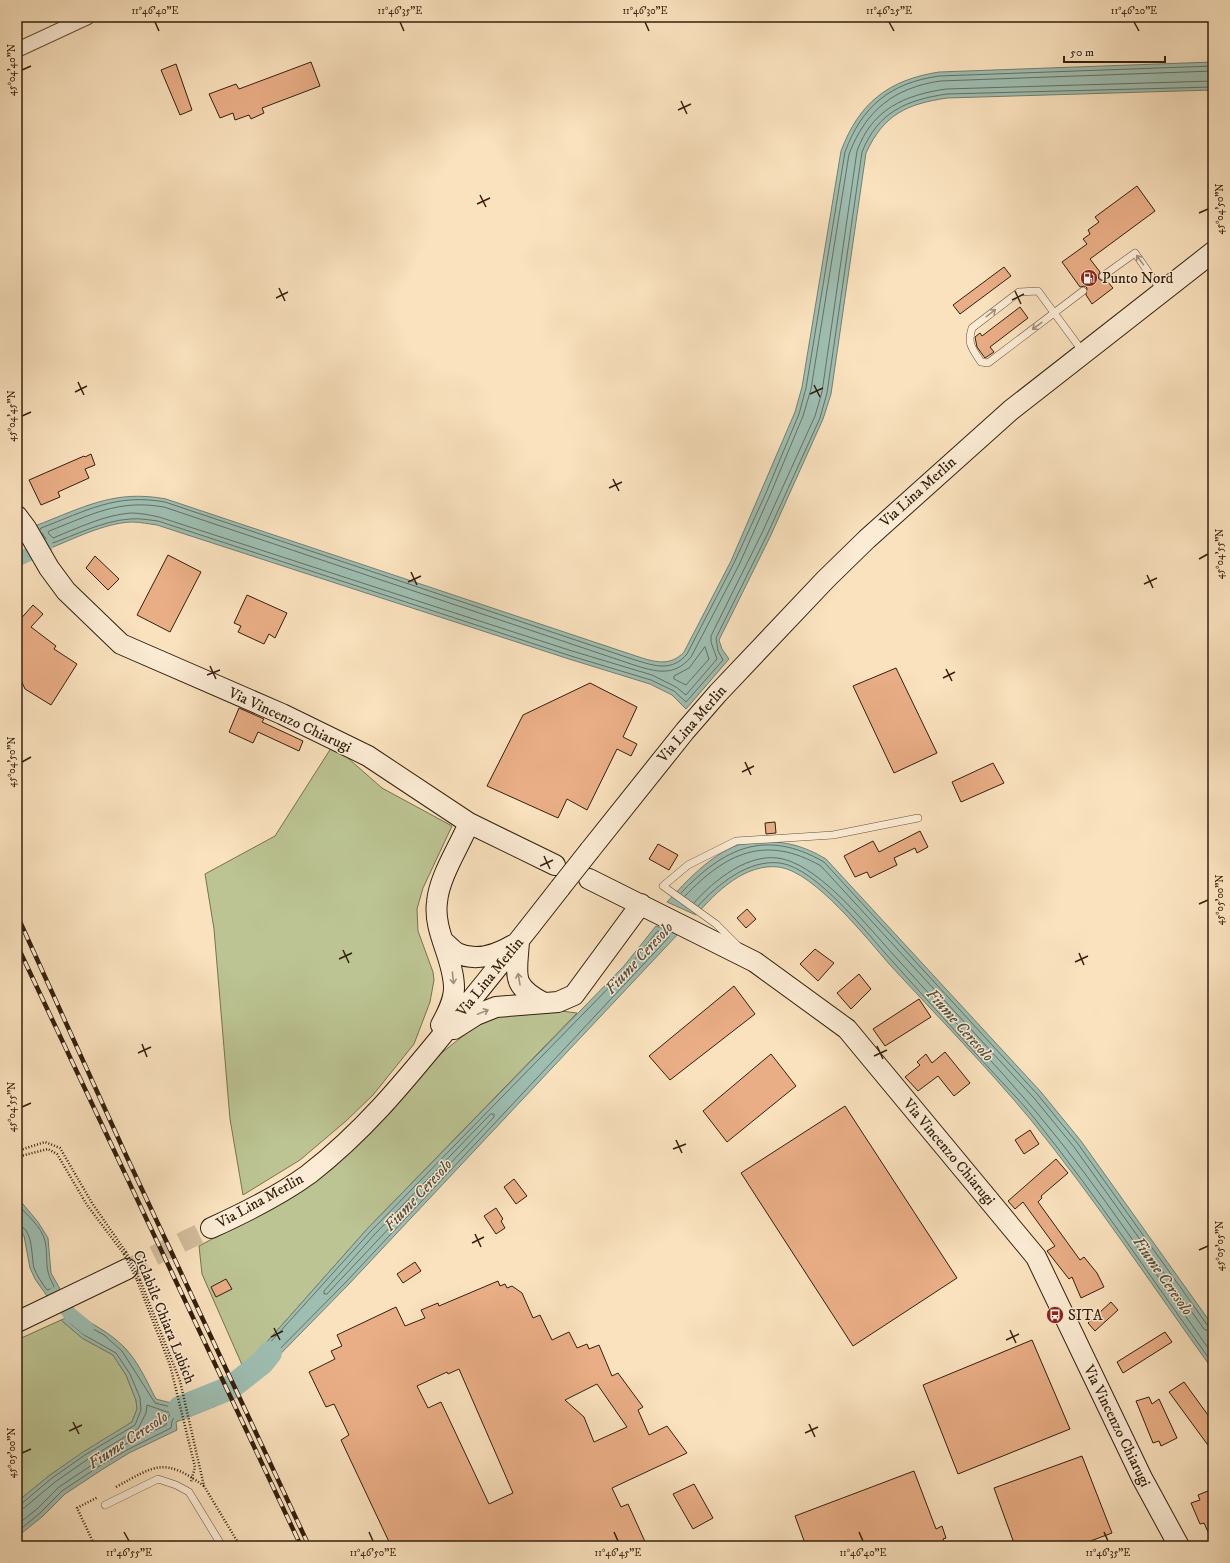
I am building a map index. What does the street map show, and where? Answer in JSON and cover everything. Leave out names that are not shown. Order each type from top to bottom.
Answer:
[{"type":"main road","name":"Via Lina Merlin","points":[[211,1228],[282,1192],[308,1175],[358,1132],[379,1111],[519,941],[685,731],[754,654],[826,579],[867,539],[982,435],[1083,352],[1213,252]]},
{"type":"main road","name":"Via Vincenzo Chiarugi","points":[[22,522],[48,568],[66,591],[121,644],[282,714],[368,756],[470,823],[555,865]]},
{"type":"main road","points":[[429,1051],[450,1007],[454,989],[452,966],[438,926],[437,902],[443,880],[470,823]]},
{"type":"main road","name":"Via Vincenzo Chiarugi","points":[[589,879],[641,904],[710,930],[847,1030],[1036,1257],[1142,1478],[1179,1546]]},
{"type":"main road","points":[[429,1051],[458,1026],[476,1015],[496,1007],[558,1002],[574,995],[641,904]]},
{"type":"main road","points":[[443,940],[456,952],[472,957],[487,956],[503,951],[519,941]]},
{"type":"main road","points":[[519,941],[517,975],[520,985],[527,994],[544,1003]]},
{"type":"main road","points":[[17,1322],[131,1267]]},
{"type":"street","points":[[17,50],[88,17]]},
{"type":"lane","points":[[1104,276],[1135,253],[1162,292]]},
{"type":"lane","points":[[1083,291],[1055,313],[988,363],[981,362],[970,345],[972,328],[1018,292],[1038,291],[1055,313],[1083,352]]},
{"type":"lane","points":[[710,930],[663,886],[688,864],[736,841],[833,835],[918,818]]},
{"type":"lane","points":[[106,1505],[158,1479],[176,1485],[189,1492],[222,1546]]},
{"type":"path","name":"Ciclabile Chiara Lubich","points":[[17,1151],[45,1142],[60,1148],[131,1267],[180,1381],[204,1486],[240,1546]]},
{"type":"path","points":[[17,1157],[48,1149],[57,1154],[87,1205],[131,1267],[170,1366],[195,1467],[189,1492]]},
{"type":"path","points":[[87,1502],[77,1508],[95,1546]]},
{"type":"green space","points":[[333,745],[382,788],[452,826],[423,888],[417,909],[418,931],[433,972],[434,980],[430,1002],[414,1044],[373,1095],[346,1121],[300,1160],[243,1195],[230,1119],[214,929],[205,874],[275,836]]},
{"type":"green space","points":[[553,1010],[577,1013],[368,1228],[243,1367],[202,1274],[199,1246],[255,1216],[362,1139],[391,1112],[434,1059],[473,1028],[500,1015]]},
{"type":"green space","points":[[61,1320],[82,1338],[113,1355],[126,1375],[136,1400],[137,1409],[132,1422],[50,1475],[17,1502],[17,1340]]},
{"type":"water","points":[[1213,62],[1213,90],[947,98],[933,100],[898,113],[881,129],[866,153],[831,394],[823,419],[770,537],[719,640],[722,649],[729,659],[686,709],[672,695],[650,684],[157,525],[132,522],[111,525],[89,532],[48,549],[35,526],[83,507],[114,498],[130,496],[166,499],[643,658],[662,662],[673,660],[684,652],[731,561],[795,412],[802,387],[841,151],[848,134],[866,107],[890,88],[905,81],[939,72]]},
{"type":"water","points":[[760,841],[778,842],[802,847],[826,859],[1041,1092],[1081,1141],[1213,1326],[1213,1370],[1101,1212],[1031,1120],[962,1042],[891,966],[855,924],[824,893],[793,872],[779,867],[766,867],[743,874],[732,881],[713,897],[696,915],[667,902],[700,869],[718,855],[738,845]]},
{"type":"water","points":[[656,926],[678,934],[349,1284],[250,1385],[243,1367],[368,1228],[624,966]]},
{"type":"water","points":[[17,1197],[38,1222],[48,1238],[51,1273],[60,1289],[47,1296],[35,1279],[30,1268],[24,1236],[17,1227]]},
{"type":"water","points":[[75,1314],[107,1333],[124,1347],[138,1365],[156,1399],[171,1403],[207,1387],[216,1406],[176,1422],[177,1430],[129,1453],[65,1494],[43,1516],[17,1537],[17,1502],[50,1475],[83,1452],[132,1422],[137,1409],[136,1400],[126,1375],[113,1355],[82,1338],[61,1320]]},
{"type":"building","points":[[311,62],[320,86],[262,108],[264,113],[251,119],[249,115],[235,120],[233,113],[220,118],[209,94],[236,84],[239,89]]},
{"type":"building","points":[[176,64],[192,110],[180,115],[161,70]]},
{"type":"building","points":[[1137,186],[1155,211],[1090,259],[1100,272],[1098,276],[1099,279],[1103,281],[1106,280],[1113,288],[1092,304],[1086,295],[1087,288],[1085,286],[1080,287],[1062,262],[1087,244],[1083,239],[1090,234],[1088,230],[1099,222],[1095,217]]},
{"type":"building","points":[[1004,267],[1011,276],[960,314],[953,305]]},
{"type":"building","points":[[1020,307],[1028,318],[990,347],[994,352],[985,358],[977,347],[975,337],[980,333],[982,336]]},
{"type":"building","points":[[91,454],[95,465],[85,469],[89,478],[58,492],[60,497],[41,505],[29,480]]},
{"type":"building","points":[[168,555],[201,572],[170,632],[137,615]]},
{"type":"building","points":[[95,556],[119,579],[108,590],[86,568]]},
{"type":"building","points":[[247,595],[287,613],[275,638],[269,634],[264,644],[238,632],[241,626],[234,623]]},
{"type":"building","points":[[33,605],[43,614],[31,627],[56,646],[54,649],[77,664],[51,705],[25,689],[17,671],[17,623]]},
{"type":"building","points":[[896,668],[937,753],[894,773],[853,686]]},
{"type":"building","points":[[590,683],[637,707],[623,737],[637,744],[631,756],[617,749],[587,810],[567,799],[558,818],[487,786],[523,715]]},
{"type":"building","points":[[239,708],[264,719],[262,722],[303,741],[299,751],[258,732],[253,743],[229,732]]},
{"type":"building","points":[[993,763],[1004,783],[961,802],[952,782]]},
{"type":"building","points":[[775,822],[776,833],[766,834],[765,823]]},
{"type":"building","points":[[920,831],[928,847],[917,853],[915,848],[894,858],[897,865],[870,878],[867,872],[855,877],[844,856],[873,841],[879,852]]},
{"type":"building","points":[[658,844],[678,855],[669,870],[649,859]]},
{"type":"building","points":[[747,909],[756,919],[746,928],[737,918]]},
{"type":"building","points":[[815,949],[834,963],[818,981],[800,964]]},
{"type":"building","points":[[859,974],[871,989],[851,1009],[837,993]]},
{"type":"building","points":[[734,986],[755,1014],[670,1080],[649,1056]]},
{"type":"building","points":[[919,999],[931,1017],[885,1046],[873,1029]]},
{"type":"building","points":[[945,1052],[970,1083],[954,1096],[938,1076],[918,1091],[905,1077],[920,1065],[917,1062],[926,1054],[932,1063]]},
{"type":"building","points":[[771,1054],[796,1086],[727,1142],[703,1111]]},
{"type":"building","points":[[845,1106],[957,1278],[853,1346],[741,1173]]},
{"type":"building","points":[[1030,1130],[1039,1144],[1024,1154],[1015,1140]]},
{"type":"building","points":[[1056,1159],[1068,1173],[1041,1196],[1042,1198],[1038,1202],[1080,1260],[1084,1257],[1097,1273],[1104,1287],[1081,1298],[1072,1277],[1069,1279],[1047,1251],[1055,1246],[1023,1202],[1015,1209],[1008,1201]]},
{"type":"building","points":[[514,1179],[527,1196],[516,1204],[504,1187]]},
{"type":"building","points":[[496,1208],[503,1219],[501,1221],[505,1228],[496,1234],[484,1216]]},
{"type":"building","points":[[415,1262],[421,1271],[403,1283],[397,1274]]},
{"type":"building","points":[[226,1279],[232,1289],[216,1297],[211,1287]]},
{"type":"building","points":[[498,1281],[500,1286],[505,1284],[507,1288],[512,1286],[522,1293],[533,1318],[540,1315],[552,1340],[569,1332],[577,1348],[587,1344],[589,1349],[599,1345],[612,1376],[618,1373],[643,1407],[638,1410],[649,1435],[667,1426],[687,1453],[612,1488],[621,1507],[628,1504],[647,1546],[391,1546],[341,1440],[349,1435],[334,1404],[326,1407],[309,1372],[335,1359],[331,1351],[342,1346],[337,1335],[396,1307],[405,1326],[425,1318],[421,1310],[438,1303],[439,1306]],"holes":[[[459,1369],[513,1493],[489,1504],[441,1402],[428,1408],[417,1386],[447,1372],[448,1374]],[[597,1384],[627,1427],[594,1442],[584,1417],[565,1400]]]},
{"type":"building","points":[[1111,1302],[1118,1310],[1095,1331],[1088,1323]]},
{"type":"building","points":[[1165,1332],[1172,1342],[1123,1373],[1117,1362]]},
{"type":"building","points":[[1032,1340],[1070,1429],[958,1474],[923,1385]]},
{"type":"building","points":[[1184,1382],[1213,1422],[1213,1452],[1169,1392]]},
{"type":"building","points":[[1149,1397],[1152,1404],[1159,1399],[1177,1438],[1161,1446],[1159,1441],[1153,1443],[1136,1401]]},
{"type":"building","points":[[1082,1456],[1112,1533],[1077,1546],[1015,1546],[994,1488]]},
{"type":"building","points":[[914,1471],[936,1529],[942,1526],[946,1538],[943,1539],[946,1546],[806,1546],[795,1516]]},
{"type":"building","points":[[694,1484],[713,1518],[693,1529],[673,1494]]},
{"type":"building","points":[[1208,1491],[1213,1502],[1213,1543],[1204,1523],[1200,1524],[1191,1503],[1200,1500],[1198,1495]]},
{"type":"waterway","points":[[17,560],[46,546]]},
{"type":"waterway","points":[[55,1294],[70,1314],[87,1328]]},
{"type":"waterway","name":"Fiume Ceresolo","points":[[180,1408],[230,1388],[262,1363],[270,1353]]},
{"type":"tunnel","points":[[127,1269],[211,1228]]},
{"type":"railway","points":[[17,915],[124,1151],[309,1546]]},
{"type":"railway","points":[[17,945],[301,1546]]},
{"type":"place","name":"Punto Nord","points":[[1089,278]]},
{"type":"place","name":"SITA","points":[[1055,1315]]}]
